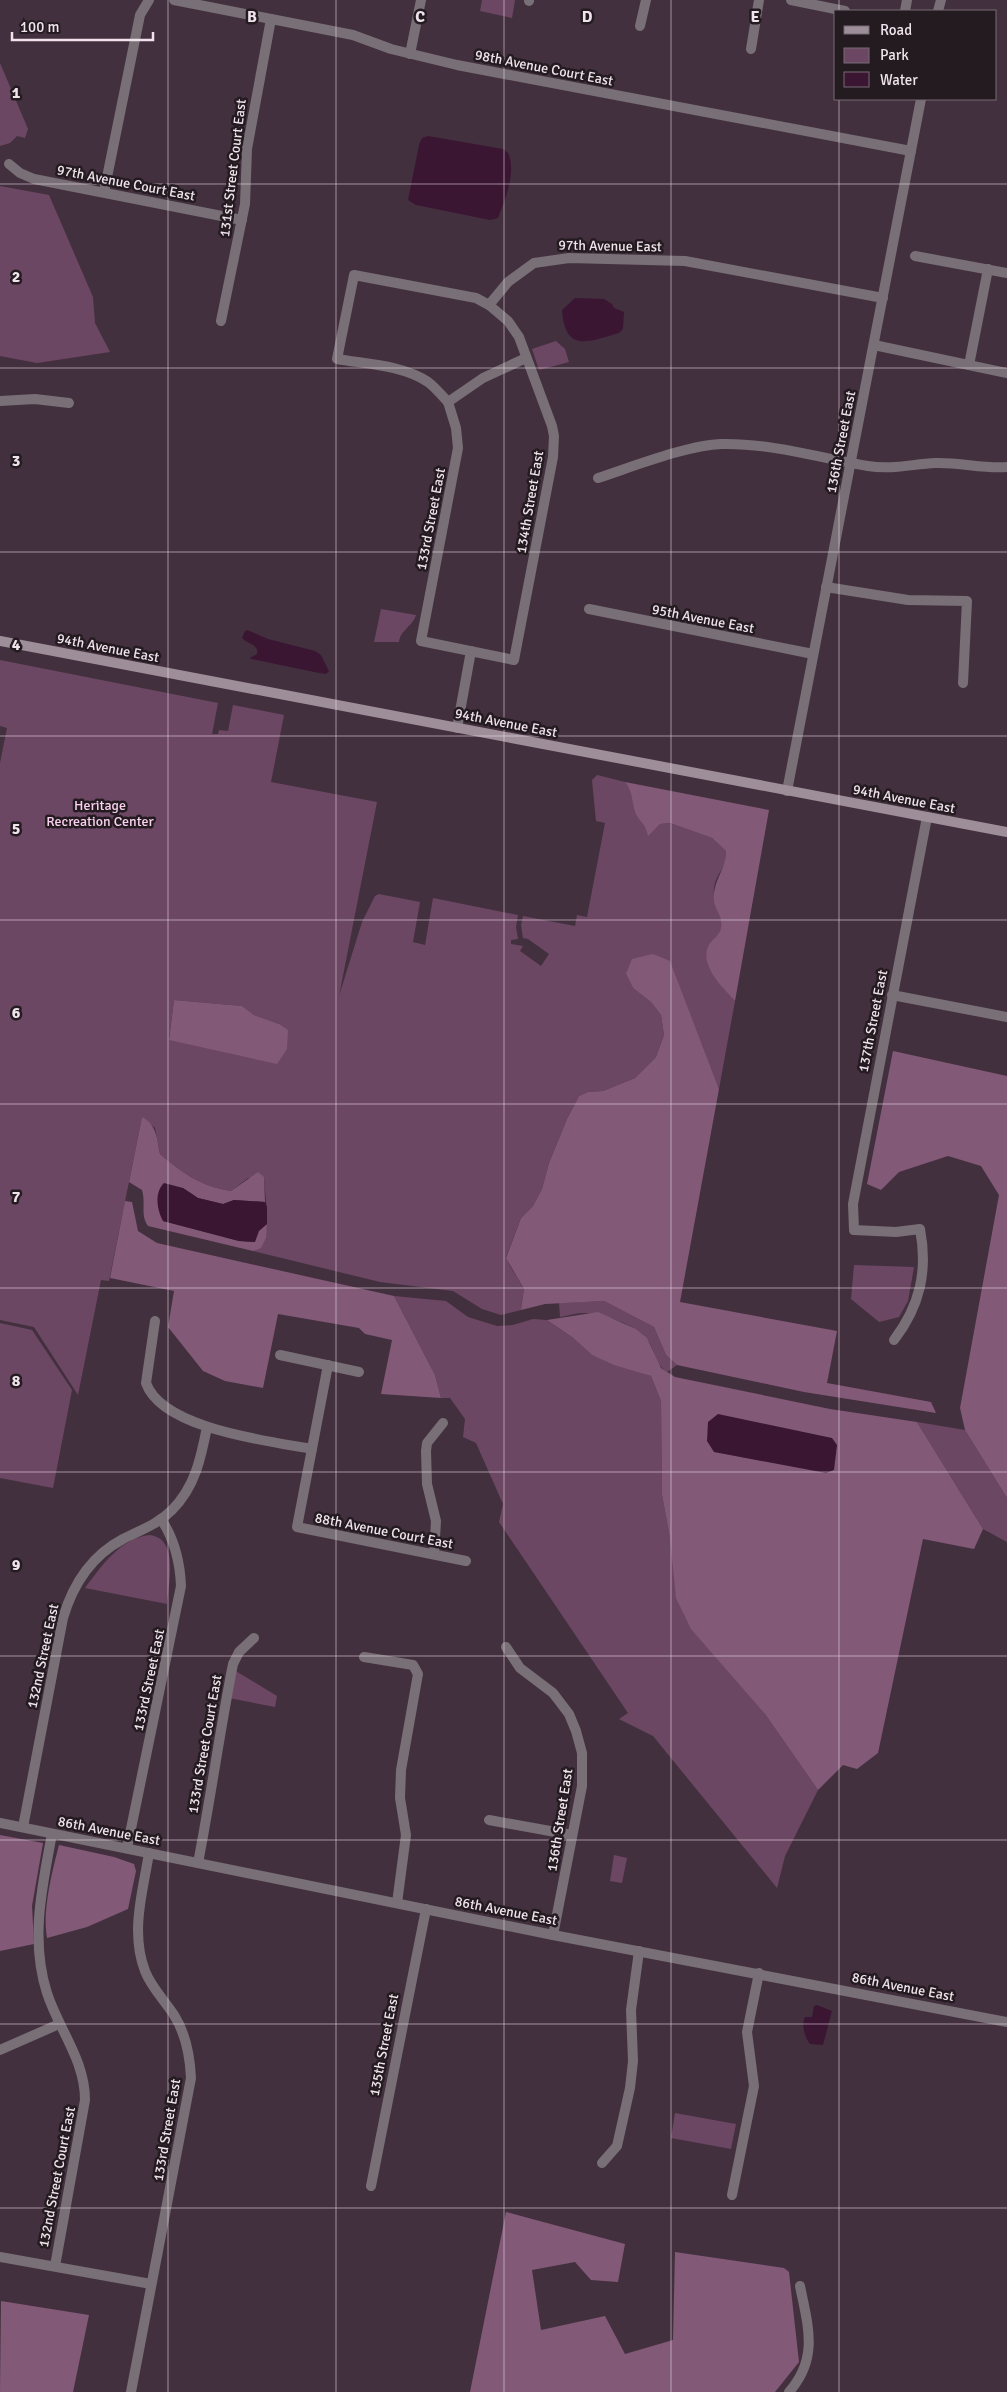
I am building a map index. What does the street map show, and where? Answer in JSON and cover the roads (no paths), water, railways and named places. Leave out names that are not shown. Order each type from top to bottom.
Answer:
[{"type":"main road","name":"94th Avenue East","points":[[0,641],[1007,832]]},
{"type":"street","name":"98th Avenue Court East","points":[[174,0],[353,35],[410,54],[457,66],[911,151]]},
{"type":"street","points":[[410,54],[421,0]]},
{"type":"street","points":[[640,26],[646,0]]},
{"type":"street","points":[[751,49],[760,0]]},
{"type":"street","points":[[791,0],[840,10]]},
{"type":"street","points":[[104,192],[140,15],[148,1]]},
{"type":"street","name":"131st Street Court East","points":[[221,321],[246,196],[248,140],[271,19]]},
{"type":"street","name":"136th Street East","points":[[787,791],[921,100]]},
{"type":"street","name":"97th Avenue Court East","points":[[8,164],[20,174],[34,178],[242,220]]},
{"type":"street","points":[[914,256],[1007,272]]},
{"type":"street","name":"97th Avenue East","points":[[489,304],[508,282],[534,264],[570,258],[685,261],[883,298]]},
{"type":"street","points":[[968,365],[988,269]]},
{"type":"street","points":[[489,304],[476,298],[354,274],[336,359],[395,370],[417,377],[429,383],[448,402],[483,378],[526,358]]},
{"type":"street","name":"134th Street East","points":[[471,651],[514,660],[553,457],[554,442],[549,417],[514,329],[489,304]]},
{"type":"street","points":[[874,345],[1007,373]]},
{"type":"street","points":[[0,402],[35,399],[69,403]]},
{"type":"street","name":"133rd Street East","points":[[448,402],[456,428],[458,448],[421,642],[471,651]]},
{"type":"street","points":[[598,478],[682,452],[720,444],[774,449],[881,468],[934,463],[953,463],[978,468],[1007,467]]},
{"type":"street","points":[[826,587],[908,600],[967,601],[963,683]]},
{"type":"street","name":"95th Avenue East","points":[[589,609],[813,654]]},
{"type":"street","points":[[457,728],[471,651]]},
{"type":"street","name":"137th Street East","points":[[894,1340],[913,1312],[922,1282],[924,1246],[920,1229],[896,1232],[854,1230],[853,1204],[927,817]]},
{"type":"street","points":[[892,995],[1007,1017]]},
{"type":"street","points":[[156,1321],[146,1375],[146,1384],[149,1392],[158,1403],[207,1427],[312,1449],[328,1365]]},
{"type":"street","points":[[280,1355],[358,1372]]},
{"type":"street","points":[[434,1554],[436,1521],[427,1484],[426,1451],[427,1443],[443,1423]]},
{"type":"street","name":"132nd Street East","points":[[23,1827],[63,1618],[73,1590],[97,1557],[110,1547],[161,1519],[181,1499],[196,1474],[207,1427]]},
{"type":"street","name":"88th Avenue Court East","points":[[312,1449],[297,1527],[466,1561]]},
{"type":"street","name":"133rd Street East","points":[[127,1848],[177,1616],[181,1586],[178,1557],[172,1539],[161,1519]]},
{"type":"street","name":"133rd Street Court East","points":[[198,1863],[233,1664],[237,1654],[254,1638]]},
{"type":"street","name":"136th Street East","points":[[506,1647],[520,1668],[553,1693],[569,1714],[576,1730],[582,1753],[583,1773],[553,1934]]},
{"type":"street","points":[[364,1657],[413,1665],[418,1674],[400,1782],[406,1835],[397,1903]]},
{"type":"street","points":[[488,1820],[572,1835]]},
{"type":"street","name":"86th Avenue East","points":[[0,1823],[426,1909],[1007,2022]]},
{"type":"street","name":"132nd Street Court East","points":[[52,1834],[40,1892],[38,1938],[47,1992],[59,2024],[73,2047],[85,2088],[85,2100],[55,2266]]},
{"type":"street","name":"133rd Street East","points":[[131,2392],[191,2078],[185,2037],[175,2016],[146,1975],[138,1944],[138,1916],[150,1853]]},
{"type":"street","name":"135th Street East","points":[[371,2186],[426,1909]]},
{"type":"street","points":[[602,2163],[617,2146],[630,2088],[633,2061],[631,2010],[639,1951]]},
{"type":"street","points":[[732,2196],[754,2086],[747,2032],[759,1973]]},
{"type":"street","points":[[0,2050],[59,2024]]},
{"type":"street","points":[[0,2257],[151,2284]]},
{"type":"street","points":[[789,2392],[801,2378],[808,2358],[808,2326],[800,2286]]},
{"type":"water","points":[[428,136],[503,149],[508,153],[511,177],[498,218],[490,220],[416,205],[408,200],[419,145],[422,138]]},
{"type":"water","points":[[575,298],[604,299],[612,304],[614,308],[624,312],[623,329],[619,333],[588,341],[573,339],[564,324],[562,310]]},
{"type":"water","points":[[247,630],[268,639],[315,651],[321,655],[329,671],[326,674],[319,673],[251,659],[257,654],[257,651],[254,646],[242,638]]},
{"type":"water","points":[[164,1183],[183,1188],[198,1198],[223,1204],[234,1200],[265,1202],[267,1207],[267,1224],[259,1231],[255,1242],[239,1241],[163,1221],[159,1212],[158,1197]]},
{"type":"water","points":[[718,1414],[832,1438],[837,1445],[834,1470],[826,1473],[714,1452],[707,1441],[708,1422]]},
{"type":"water","points":[[817,2005],[832,2011],[823,2045],[810,2044],[805,2035],[805,2017],[812,2017],[814,2006]]},
{"type":"park label","name":"Heritage Recreation Center","points":[[100,814]]}]
